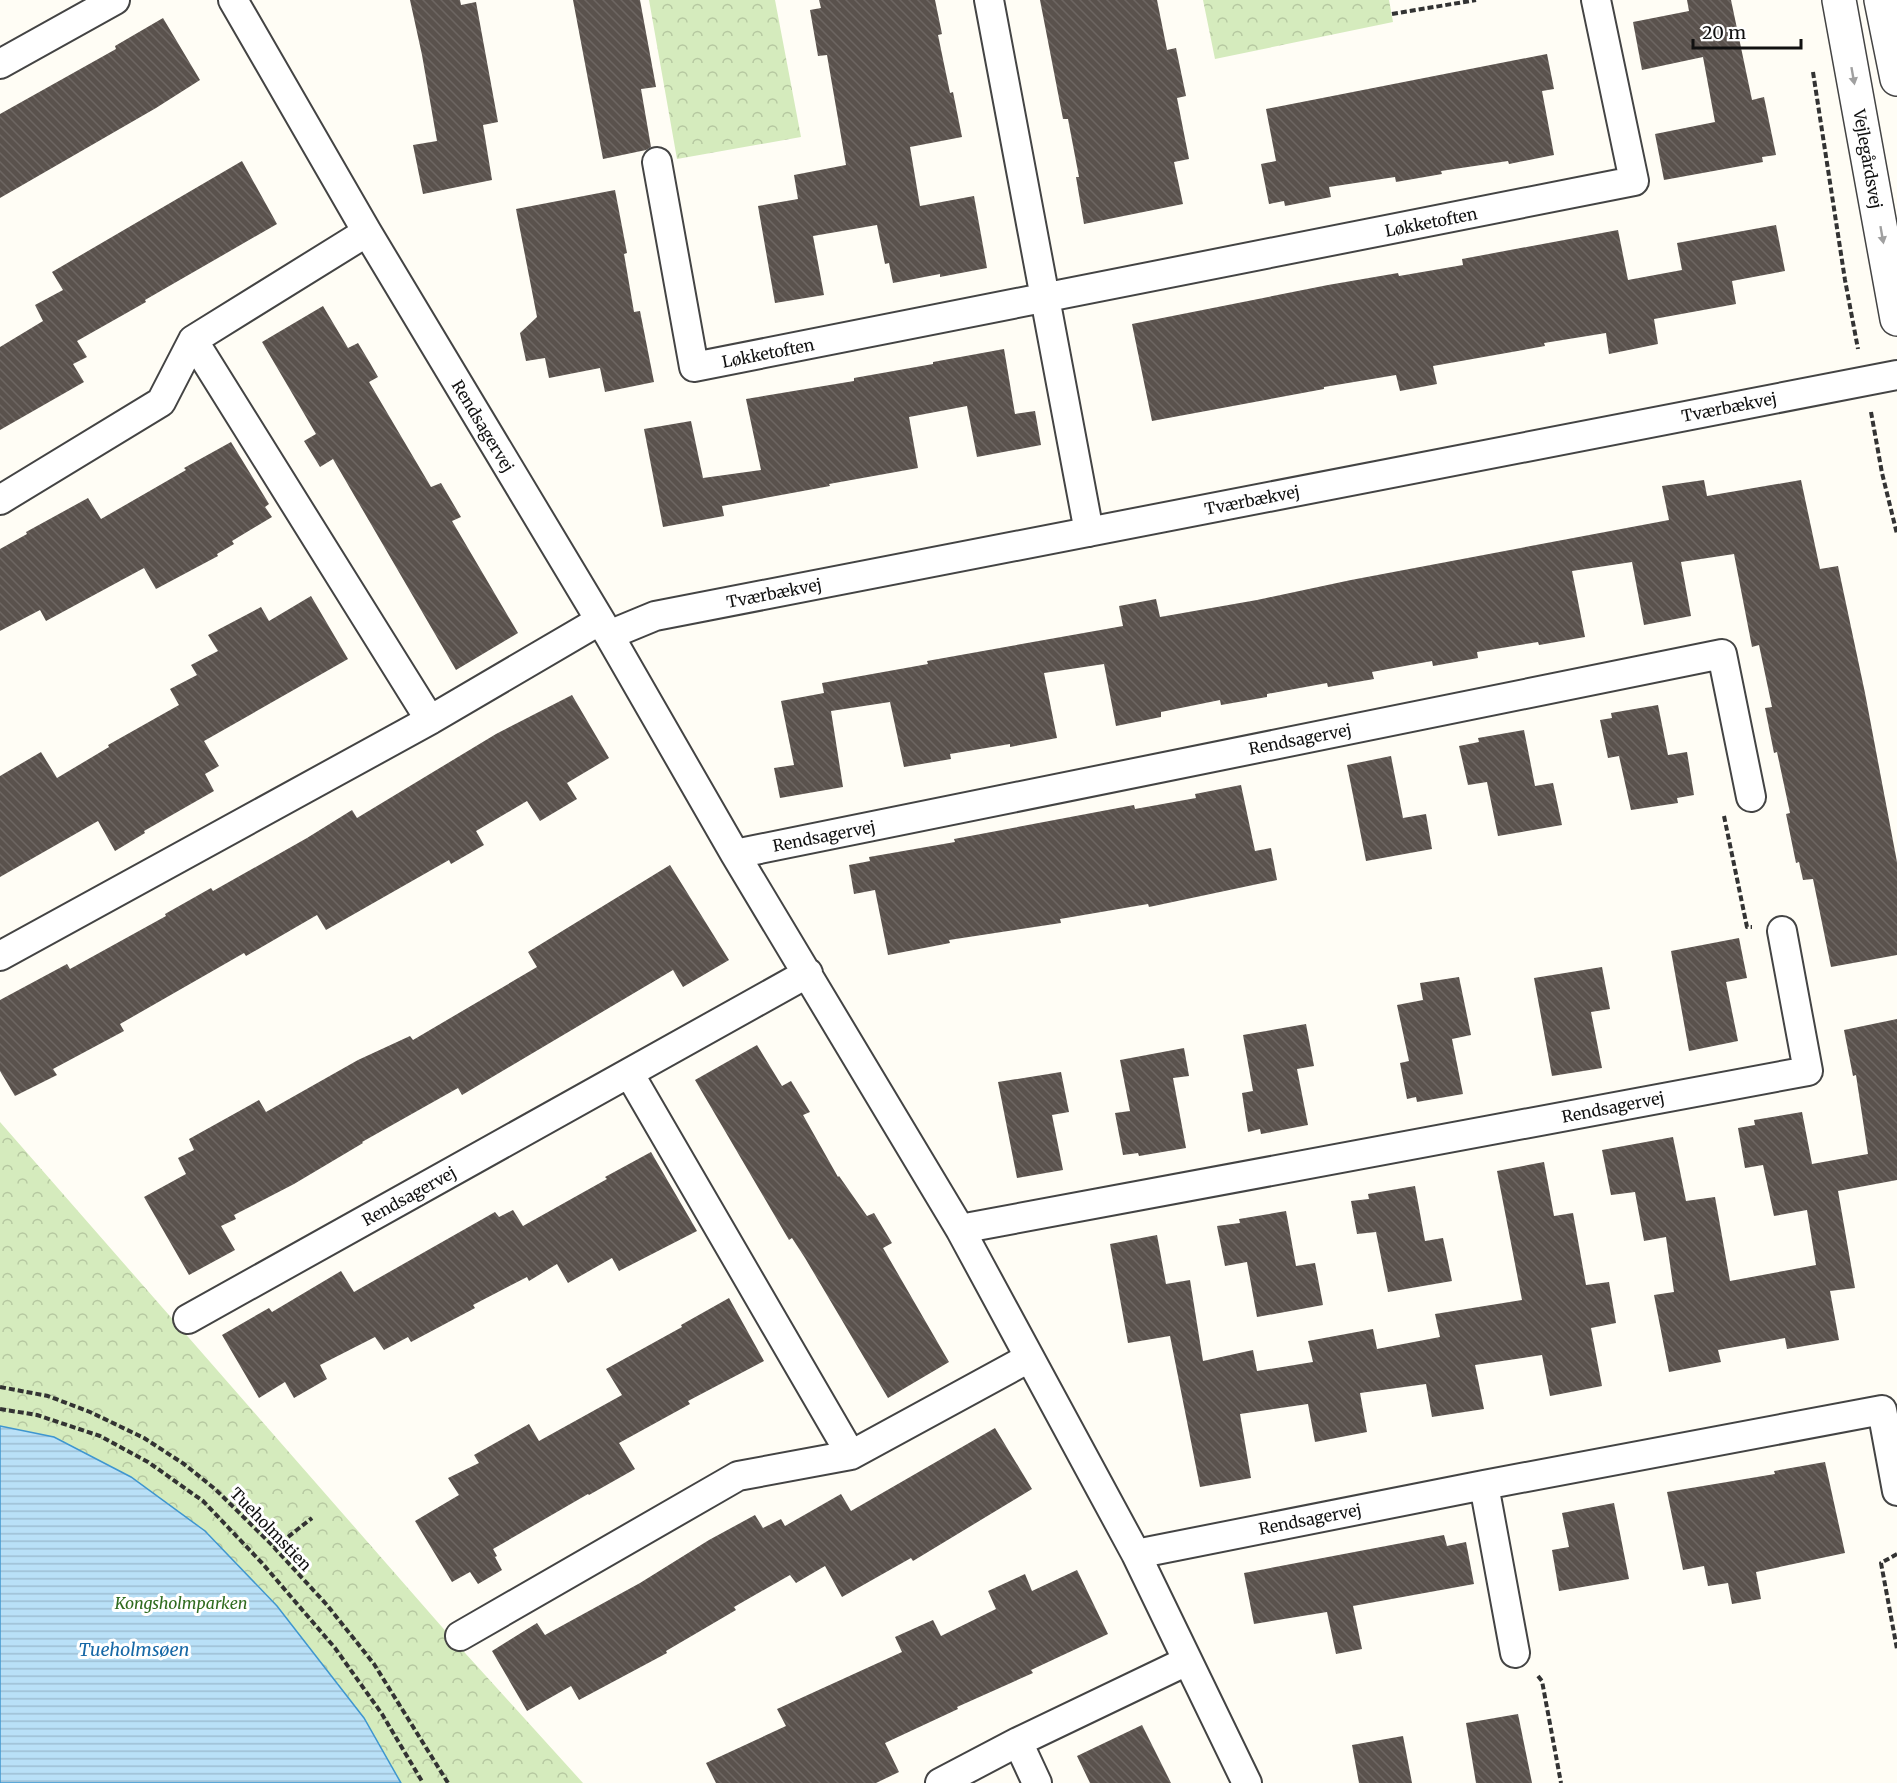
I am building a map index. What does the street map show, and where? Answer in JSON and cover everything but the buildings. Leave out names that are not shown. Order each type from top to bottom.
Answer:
[{"type":"street","points":[[0,64],[115,0]]},
{"type":"street","name":"Rendsagervej","points":[[233,0],[367,232],[960,1229],[1136,1554],[1247,1783]]},
{"type":"street","points":[[989,0],[1089,532]]},
{"type":"street","name":"Løkketoften","points":[[657,162],[694,368],[1634,181],[1596,0]]},
{"type":"street","name":"Vejlegårdsvej","points":[[1839,0],[1897,319]]},
{"type":"street","points":[[1881,0],[1897,79]]},
{"type":"street","points":[[0,500],[161,402],[193,340],[367,232]]},
{"type":"street","points":[[193,340],[430,720]]},
{"type":"street","name":"Tværbækvej","points":[[604,628],[655,616],[1897,375]]},
{"type":"street","points":[[0,956],[430,720],[604,628]]},
{"type":"street","name":"Rendsagervej","points":[[735,854],[1722,654],[1750,797]]},
{"type":"street","name":"Rendsagervej","points":[[960,1229],[1808,1071],[1782,932]]},
{"type":"street","name":"Rendsagervej","points":[[188,1319],[808,973]]},
{"type":"street","points":[[629,1073],[851,1455]]},
{"type":"street","points":[[460,1636],[738,1476],[851,1455],[1029,1358]]},
{"type":"street","name":"Rendsagervej","points":[[1136,1554],[1882,1410],[1897,1491]]},
{"type":"street","points":[[1484,1485],[1515,1653]]},
{"type":"street","points":[[940,1783],[1018,1742],[1187,1661]]},
{"type":"street","points":[[1018,1742],[1036,1783]]},
{"type":"path","points":[[1392,14],[1476,0]]},
{"type":"path","points":[[1813,70],[1845,280],[1882,473],[1897,534]]},
{"type":"path","points":[[1750,797],[1724,816],[1747,927],[1782,932]]},
{"type":"path","name":"Tueholmstien","points":[[0,1387],[48,1396],[90,1412],[144,1438],[184,1464],[215,1489],[327,1605],[374,1664],[448,1783]]},
{"type":"path","points":[[0,1409],[37,1415],[100,1436],[148,1462],[203,1502],[262,1563],[335,1648],[382,1714],[423,1783]]},
{"type":"path","points":[[274,1548],[312,1518]]},
{"type":"path","points":[[1897,1554],[1881,1563],[1897,1649]]},
{"type":"path","points":[[1515,1653],[1542,1681],[1561,1783]]},
{"type":"green space","points":[[649,0],[775,0],[801,137],[677,159]]},
{"type":"green space","points":[[1203,0],[1389,0],[1393,22],[1215,59]]},
{"type":"green space","name":"Kongsholmparken","points":[[0,1122],[456,1643],[583,1783],[0,1783]]},
{"type":"water","name":"Tueholmsøen","points":[[0,1426],[54,1437],[131,1477],[205,1531],[277,1606],[364,1718],[401,1783],[0,1783]]}]
